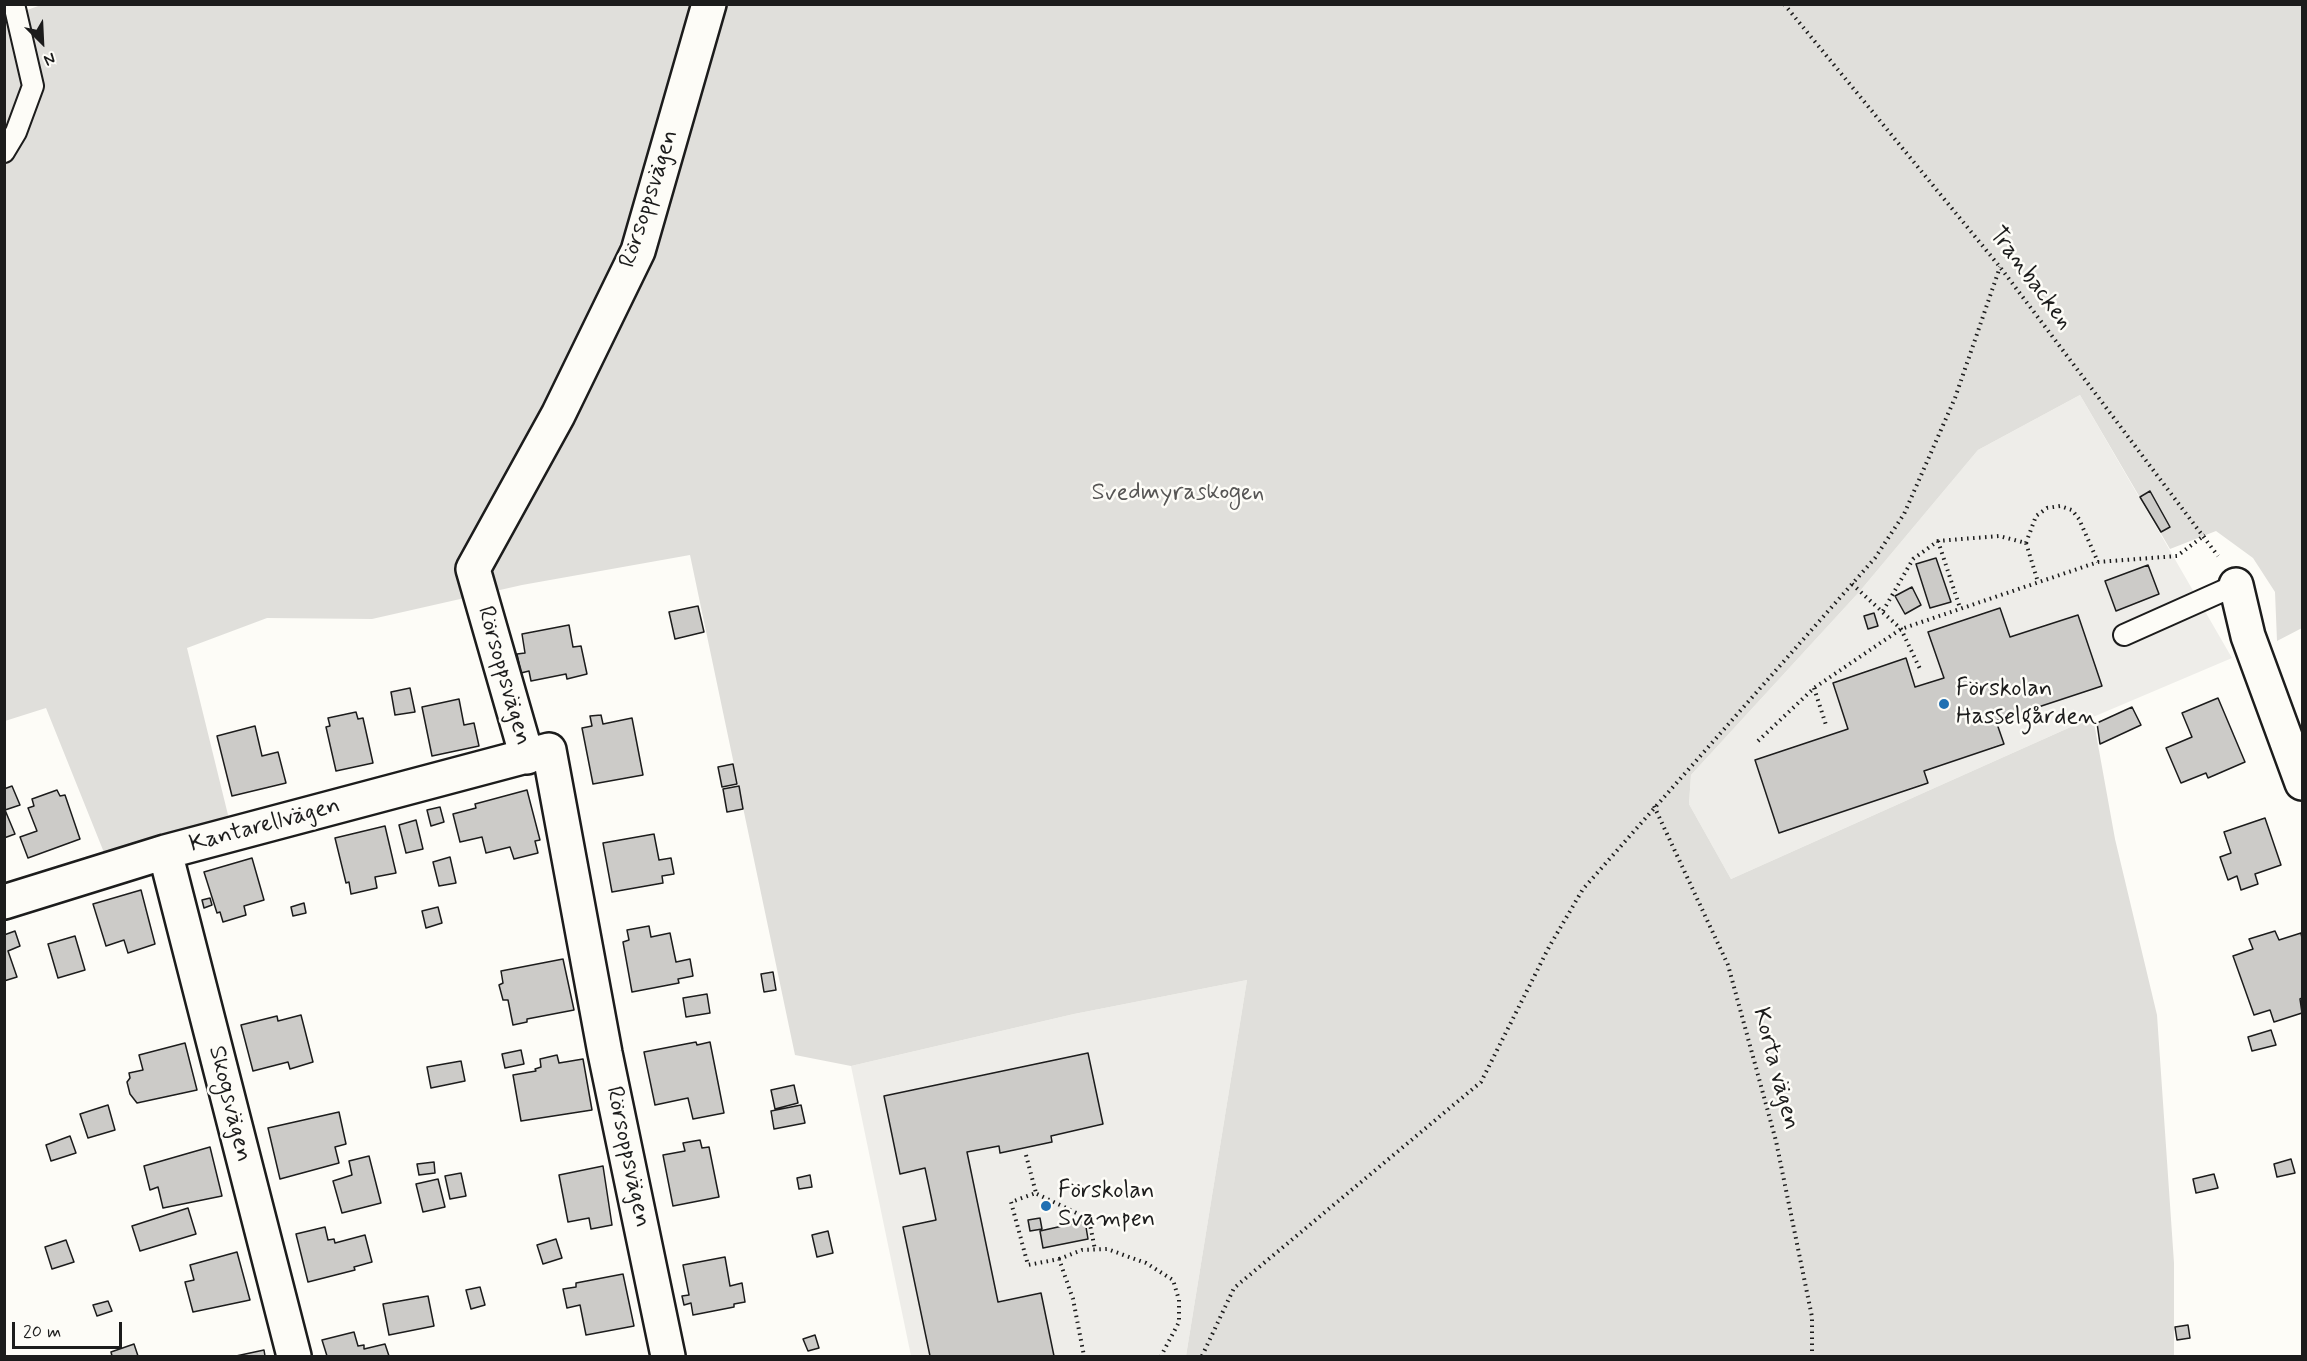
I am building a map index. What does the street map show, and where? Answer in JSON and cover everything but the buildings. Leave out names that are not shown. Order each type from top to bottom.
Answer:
[{"type":"street","name":"Rörsoppsvägen","points":[[668,1356],[605,1053],[549,750],[526,757],[473,569],[558,415],[638,251],[709,4]]},
{"type":"street","points":[[2236,585],[2248,636],[2302,783]]},
{"type":"street","name":"Kantarellvägen","points":[[4,902],[165,852],[526,757]]},
{"type":"street","name":"Skogsvägen","points":[[165,852],[294,1356]]},
{"type":"lane","points":[[4,152],[16,132],[33,86],[14,4]]},
{"type":"lane","points":[[2124,635],[2236,585]]},
{"type":"path","name":"Tranbacken","points":[[1785,4],[2000,267],[2125,435],[2205,535],[2236,585]]},
{"type":"path","points":[[1202,1356],[1234,1288],[1481,1082],[1549,947],[1583,890],[1654,806],[1875,558],[1904,514],[1955,398],[2000,267]]},
{"type":"path","points":[[2038,582],[2026,543],[2036,516],[2046,508],[2060,506],[2072,510],[2079,519],[2098,562]]},
{"type":"path","points":[[1758,741],[1815,688],[1901,629],[2098,562],[2172,558],[2205,535]]},
{"type":"path","points":[[1883,611],[1912,559],[1938,541],[1999,536],[2026,543]]},
{"type":"path","points":[[1938,541],[1960,608]]},
{"type":"path","points":[[1852,584],[1901,629],[1921,671]]},
{"type":"path","points":[[1815,688],[1826,724]]},
{"type":"path","name":"Korta vägen","points":[[1654,806],[1728,965],[1776,1142],[1812,1317],[1812,1356]]},
{"type":"path","points":[[1026,1155],[1036,1194]]},
{"type":"path","points":[[1095,1250],[1089,1219],[1036,1194],[1011,1202],[1028,1265],[1059,1259],[1082,1250],[1095,1250],[1107,1249],[1146,1263],[1173,1280],[1179,1300],[1179,1322],[1161,1356]]},
{"type":"path","points":[[1059,1259],[1073,1299],[1084,1356]]},
{"type":"shaded area","points":[[2080,395],[2232,658],[2093,717],[1731,879],[1689,804],[1691,775],[1860,591],[1978,450]]},
{"type":"shaded area","name":"Förskolan Svampen","points":[[1247,980],[1186,1356],[911,1356],[851,1066],[1074,1014]]},
{"type":"green space","name":"Svedmyraskogen","points":[[41,5],[2302,5],[2302,628],[2277,641],[2275,592],[2253,558],[2216,531],[2170,549],[2080,395],[1978,450],[1860,591],[1691,775],[1689,804],[1731,879],[2093,717],[2115,839],[2157,1015],[2174,1263],[2174,1356],[1186,1356],[1247,980],[1074,1014],[851,1066],[795,1055],[690,555],[522,585],[372,619],[267,618],[187,648],[229,819],[105,855],[46,708],[5,721],[5,18]]},
{"type":"place","name":"Förskolan Hasselgården","points":[[1944,704]]},
{"type":"place","name":"Förskolan Svampen","points":[[1046,1206]]}]
